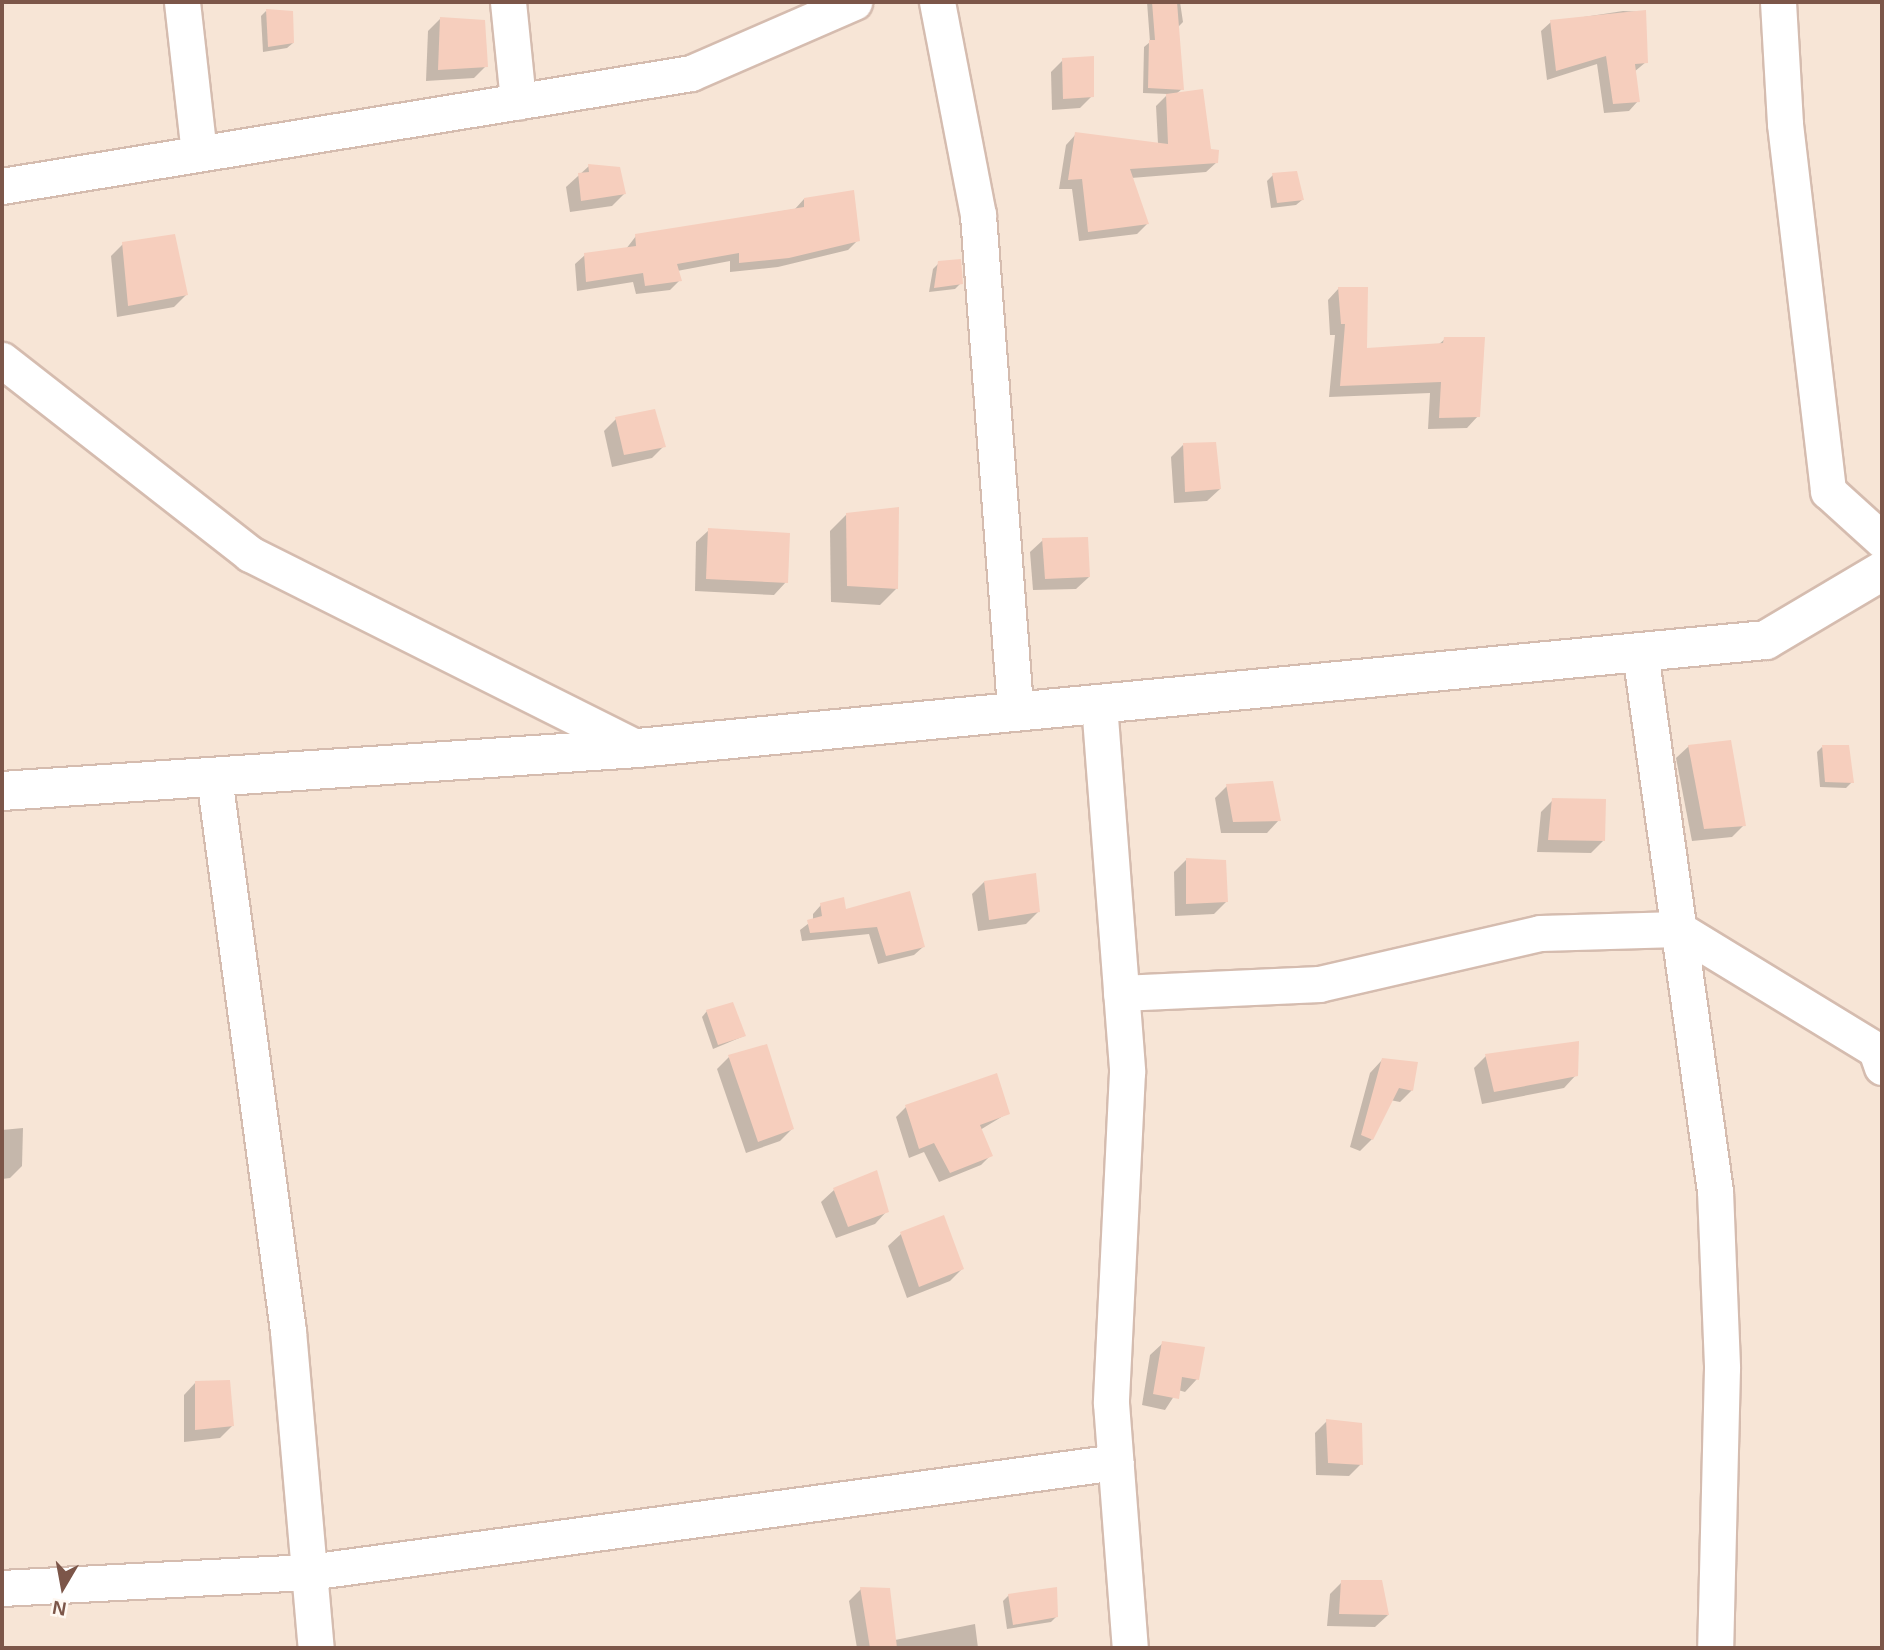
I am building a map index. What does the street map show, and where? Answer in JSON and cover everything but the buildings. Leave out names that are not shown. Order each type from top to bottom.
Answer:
[{"type":"main road","points":[[2,791],[638,748],[1766,640],[1882,571]]},
{"type":"street","points":[[182,2],[199,153]]},
{"type":"street","points":[[508,2],[518,101]]},
{"type":"street","points":[[2,186],[691,73],[854,2]]},
{"type":"street","points":[[937,2],[978,215],[1015,712]]},
{"type":"street","points":[[1778,2],[1785,124],[1828,491],[1882,540]]},
{"type":"street","points":[[2,360],[250,554],[638,748]]},
{"type":"street","points":[[1640,652],[1715,1191],[1722,1367],[1715,1648]]},
{"type":"street","points":[[1098,704],[1127,1072],[1111,1403],[1130,1648]]},
{"type":"street","points":[[214,777],[288,1331],[316,1648]]},
{"type":"street","points":[[1121,993],[1319,984],[1540,933],[1678,929],[1876,1050],[1882,1067]]},
{"type":"street","points":[[2,1588],[309,1572],[1116,1462]]},
{"type":"shaded area","points":[[2,2],[1882,2],[1882,1648],[2,1648]]}]
